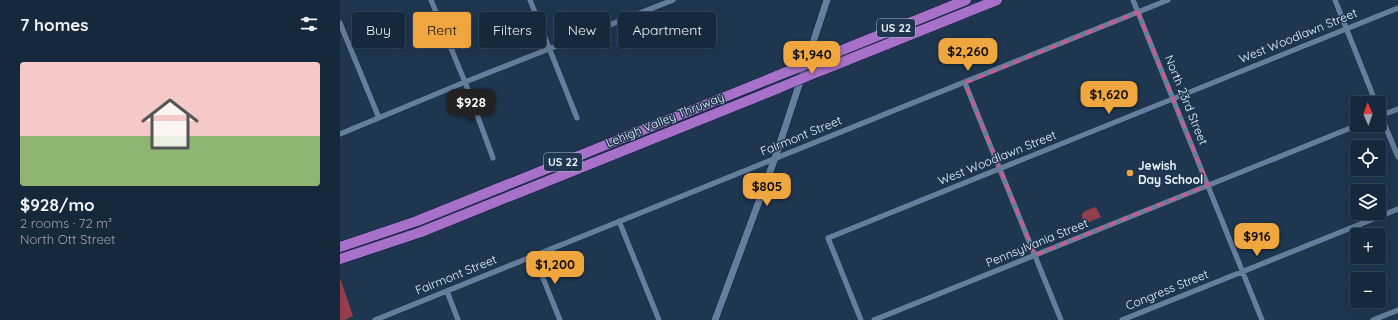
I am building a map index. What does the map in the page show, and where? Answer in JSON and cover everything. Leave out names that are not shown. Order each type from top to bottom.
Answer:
[{"type":"highway","name":"Lehigh Valley Thruway","points":[[340,247],[417,221],[966,0]]},
{"type":"highway","name":"Lehigh Valley Thruway","points":[[340,259],[421,232],[998,0]]},
{"type":"street","points":[[431,0],[465,82],[493,158]]},
{"type":"street","points":[[530,0],[577,118]]},
{"type":"street","points":[[340,134],[465,82],[550,50],[673,0]]},
{"type":"street","points":[[715,320],[774,158],[827,0]]},
{"type":"street","name":"North 23rd Street","points":[[1133,0],[1174,98],[1262,320]]},
{"type":"street","name":"Fairmont Street","points":[[375,320],[1168,0]]},
{"type":"street","points":[[1335,0],[1373,96]]},
{"type":"street","name":"West Woodlawn Street","points":[[861,320],[828,238],[1398,8]]},
{"type":"street","points":[[340,23],[379,118]]},
{"type":"street","points":[[965,82],[1062,320]]},
{"type":"street","points":[[1386,112],[1398,109]]},
{"type":"street","name":"Pennsylvania Street","points":[[874,320],[1350,128]]},
{"type":"street","points":[[1386,129],[1398,158]]},
{"type":"street","name":"Congress Street","points":[[1122,320],[1398,209]]},
{"type":"street","points":[[619,221],[659,320]]},
{"type":"street","points":[[534,256],[560,320]]},
{"type":"street","points":[[447,291],[458,320]]},
{"type":"street","points":[[1373,320],[1398,310]]},
{"type":"highlighted area","points":[[1138,12],[1208,185],[1035,255],[965,83]]},
{"type":"shaded area","points":[[1096,207],[1101,217],[1084,224],[1082,214]]},
{"type":"shaded area","points":[[340,278],[353,316],[345,320],[340,320]]},
{"type":"place","name":"Jewish Day School","points":[[1130,173]]}]
